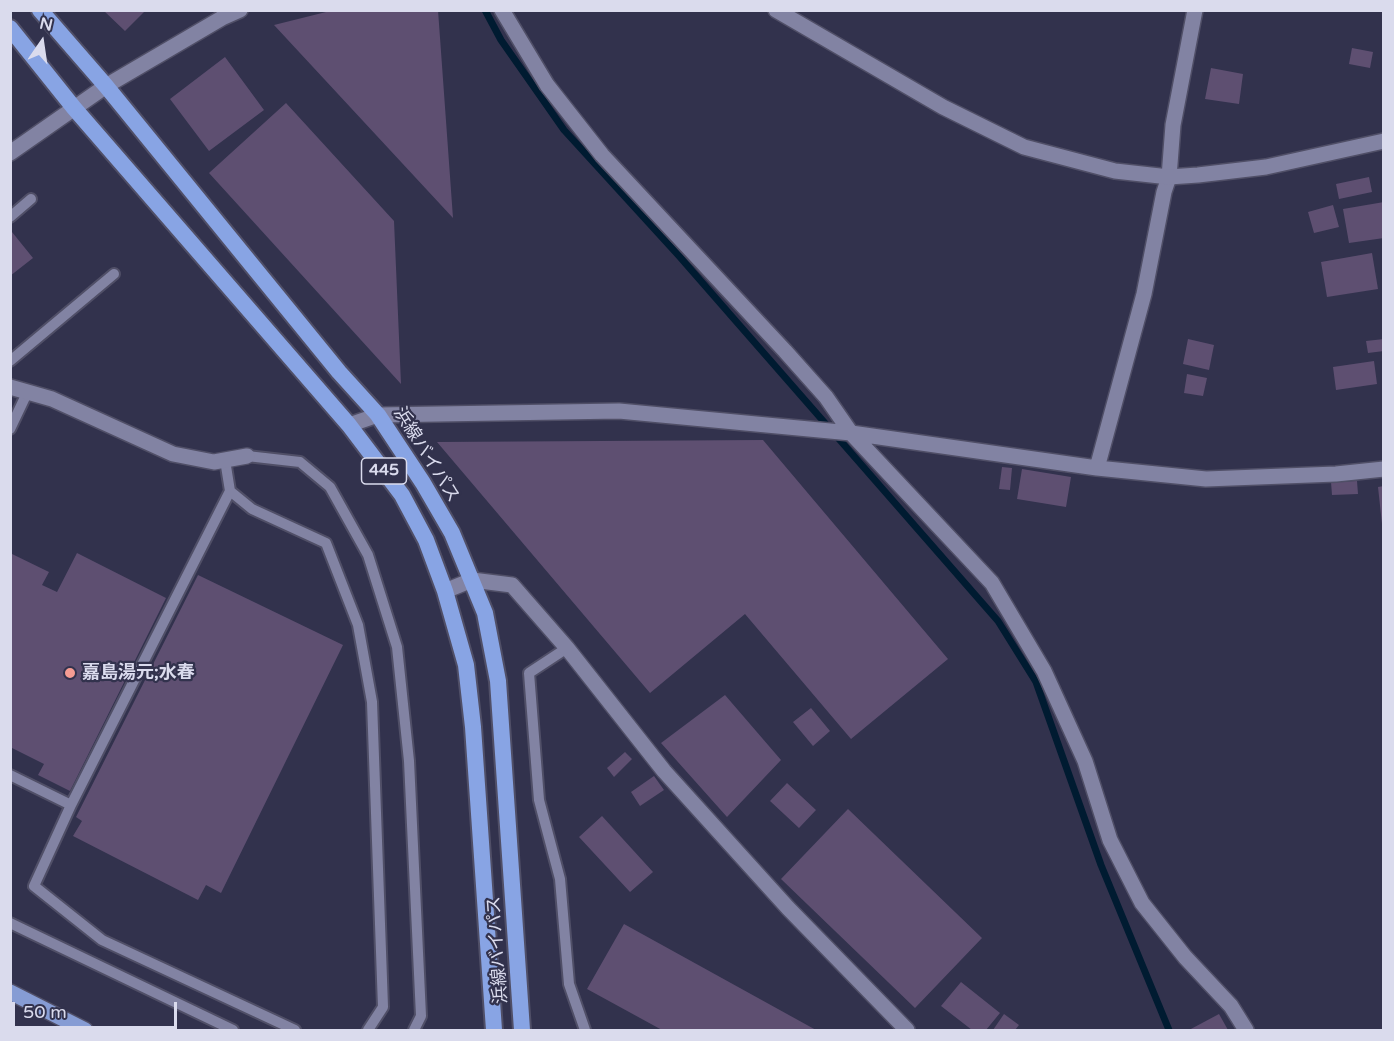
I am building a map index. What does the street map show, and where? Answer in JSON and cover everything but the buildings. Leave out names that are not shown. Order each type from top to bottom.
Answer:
[{"type":"highway","name":"浜線バイパス","points":[[40,10],[106,86],[339,372],[378,415],[423,483],[452,533],[485,612],[498,681],[522,1030]]},
{"type":"highway","name":"浜線バイパス","points":[[10,28],[74,108],[349,425],[402,495],[426,540],[445,591],[466,665],[494,1030]]},
{"type":"main road","points":[[10,992],[86,1030]]},
{"type":"street","points":[[10,153],[106,86],[222,18],[240,10]]},
{"type":"street","points":[[502,10],[547,85],[602,155],[826,397],[851,433],[992,583],[1044,671],[1085,761],[1110,840],[1142,903],[1185,957],[1231,1006],[1246,1030]]},
{"type":"street","points":[[776,10],[943,107],[1024,147],[1116,171],[1169,177],[1266,167],[1383,141]]},
{"type":"street","points":[[1097,468],[1144,294],[1169,177],[1173,125],[1195,10]]},
{"type":"street","points":[[10,387],[52,399],[173,454],[214,462],[247,456]]},
{"type":"street","points":[[349,425],[378,415],[619,411],[851,433],[1097,468],[1206,479],[1336,474],[1383,469]]},
{"type":"street","points":[[445,591],[472,580],[512,585],[567,648],[664,771],[788,908],[907,1030]]},
{"type":"lane","points":[[10,217],[31,200]]},
{"type":"lane","points":[[10,361],[114,274]]},
{"type":"lane","points":[[10,429],[28,391]]},
{"type":"lane","points":[[247,456],[300,462],[330,487],[368,555],[397,647],[409,761],[421,1005],[421,1016],[414,1030]]},
{"type":"lane","points":[[225,460],[230,491],[71,805],[34,886],[102,940],[294,1030]]},
{"type":"lane","points":[[230,491],[252,509],[326,543],[357,625],[372,702],[384,1007],[368,1030]]},
{"type":"lane","points":[[567,648],[529,673],[539,800],[560,879],[569,984],[585,1030]]},
{"type":"lane","points":[[10,775],[71,805]]},
{"type":"lane","points":[[10,923],[233,1030]]},
{"type":"lane","points":[[10,982],[27,1001]]},
{"type":"waterway","points":[[485,10],[501,40],[564,130],[679,256],[998,621],[1036,682],[1101,865],[1169,1030]]},
{"type":"place","name":"嘉島湯元;水春","points":[[70,673]]}]
